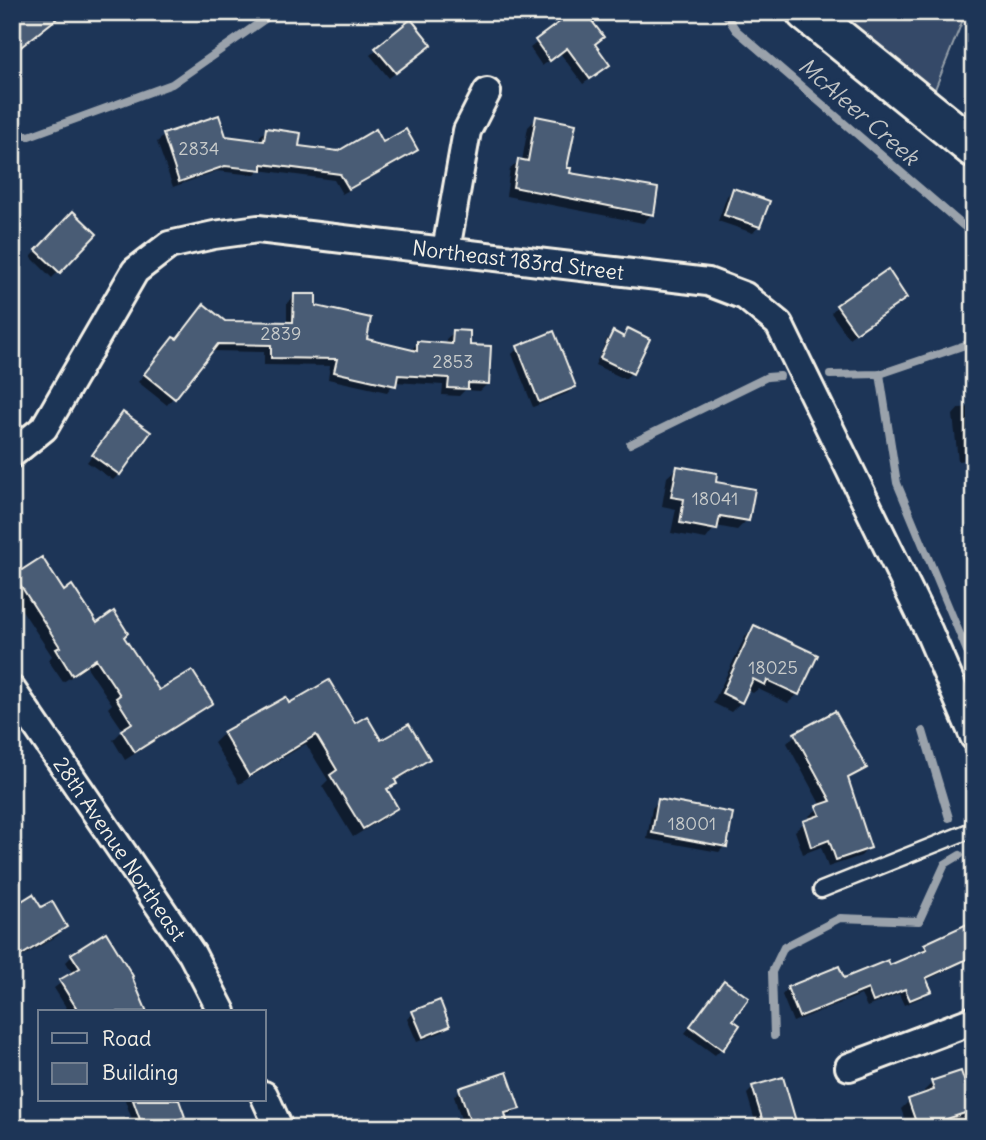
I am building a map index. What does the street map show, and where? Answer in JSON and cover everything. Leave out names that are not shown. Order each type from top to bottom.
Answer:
[{"type":"street","points":[[806,12],[974,148]]},
{"type":"street","points":[[446,250],[467,131],[487,92]]},
{"type":"street","name":"Northeast 183rd Street","points":[[12,454],[44,428],[135,271],[169,245],[214,234],[258,229],[708,282],[745,296],[779,324],[929,632],[974,737]]},
{"type":"street","name":"28th Avenue Northeast","points":[[12,690],[192,954],[221,1010]]},
{"type":"street","points":[[849,1067],[974,1020]]},
{"type":"street","points":[[266,1100],[279,1128]]},
{"type":"lane","points":[[821,890],[974,829]]},
{"type":"shaded area","points":[[836,12],[966,12],[933,94]]},
{"type":"building","points":[[12,12],[65,12],[12,54]]},
{"type":"building","points":[[573,12],[585,12],[604,37],[595,44],[610,65],[590,79],[567,48],[550,61],[535,40]]},
{"type":"building","points":[[411,19],[432,45],[396,73],[375,48]]},
{"type":"building","points":[[219,115],[226,136],[264,141],[266,128],[301,133],[299,146],[338,151],[376,129],[383,142],[406,129],[418,150],[349,189],[340,174],[262,164],[262,170],[225,166],[179,182],[163,134]]},
{"type":"building","points":[[536,116],[576,124],[567,168],[571,168],[570,173],[658,188],[654,215],[513,187],[518,159],[528,161]]},
{"type":"building","points":[[733,188],[770,201],[760,227],[724,215]]},
{"type":"building","points":[[73,211],[97,234],[60,273],[36,250]]},
{"type":"building","points":[[888,269],[907,298],[856,333],[836,305]]},
{"type":"building","points":[[294,294],[316,294],[316,306],[371,318],[367,339],[417,351],[417,341],[452,344],[453,330],[470,331],[470,345],[491,346],[489,384],[468,383],[468,389],[448,388],[449,378],[398,375],[396,386],[334,372],[337,359],[271,358],[271,345],[218,344],[175,399],[144,374],[173,337],[177,339],[204,304],[225,321],[293,322]]},
{"type":"building","points":[[628,328],[650,339],[633,374],[600,358],[613,331],[624,337]]},
{"type":"building","points":[[554,331],[576,387],[539,402],[517,346]]},
{"type":"building","points":[[123,412],[151,432],[120,475],[92,455]]},
{"type":"building","points":[[677,466],[717,473],[716,482],[755,489],[749,521],[720,516],[717,530],[680,523],[684,499],[671,497]]},
{"type":"building","points":[[42,557],[64,591],[72,585],[97,623],[114,611],[128,633],[124,637],[159,690],[192,670],[213,703],[135,752],[121,730],[132,723],[116,698],[120,695],[96,659],[72,675],[56,649],[60,647],[14,575]]},
{"type":"building","points":[[754,625],[818,655],[799,695],[767,680],[765,685],[753,679],[742,703],[722,693]]},
{"type":"building","points":[[329,680],[355,723],[367,716],[381,740],[409,724],[430,759],[395,780],[397,784],[387,789],[398,808],[363,829],[330,775],[337,770],[316,735],[249,776],[223,732],[286,697],[289,703]]},
{"type":"building","points":[[835,711],[867,768],[848,778],[871,848],[836,860],[829,840],[811,847],[803,821],[820,815],[816,806],[831,801],[794,733]]},
{"type":"building","points":[[658,799],[733,813],[727,847],[652,833]]},
{"type":"building","points":[[33,894],[41,907],[52,901],[67,927],[12,961],[12,907]]},
{"type":"building","points":[[967,924],[974,939],[974,956],[926,978],[932,991],[910,1000],[905,989],[873,1002],[868,989],[799,1017],[787,987],[839,966],[844,978],[888,960],[890,965],[927,949],[924,944]]},
{"type":"building","points":[[106,932],[133,976],[146,1010],[78,1010],[59,980],[80,968],[71,954]]},
{"type":"building","points":[[724,980],[749,998],[733,1020],[740,1025],[723,1050],[690,1026]]},
{"type":"building","points":[[440,1000],[450,1026],[423,1037],[412,1011]]},
{"type":"building","points":[[961,1071],[974,1110],[938,1122],[940,1128],[918,1128],[908,1099],[934,1090],[931,1081]]},
{"type":"building","points":[[507,1072],[520,1109],[505,1113],[509,1128],[480,1128],[477,1119],[470,1121],[459,1088]]},
{"type":"building","points":[[783,1077],[798,1128],[765,1128],[752,1086]]},
{"type":"building","points":[[134,1102],[180,1102],[185,1117],[156,1128],[143,1128]]},
{"type":"waterway","points":[[12,132],[29,136],[172,84],[275,12]]},
{"type":"waterway","name":"McAleer Creek","points":[[724,12],[736,30],[974,235]]},
{"type":"waterway","points":[[830,375],[880,374],[974,342]]},
{"type":"waterway","points":[[880,374],[897,483],[974,668]]},
{"type":"waterway","points":[[630,444],[767,377],[780,376]]},
{"type":"waterway","points":[[923,731],[949,818]]},
{"type":"waterway","points":[[774,1036],[772,972],[784,947],[840,918],[919,921],[945,864],[960,855]]}]
